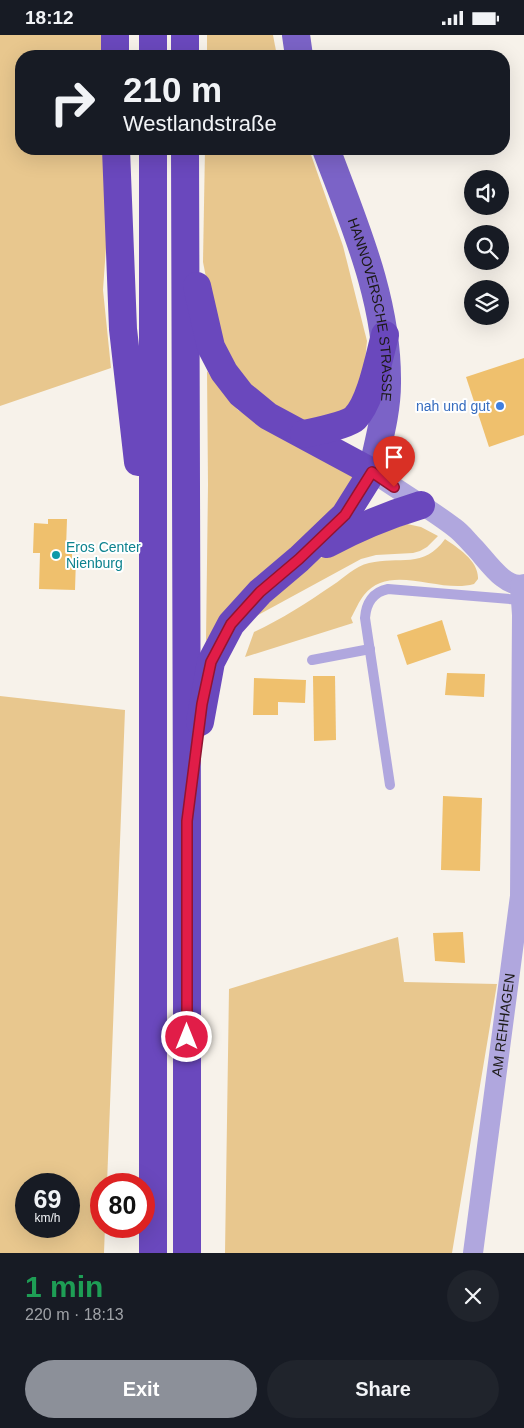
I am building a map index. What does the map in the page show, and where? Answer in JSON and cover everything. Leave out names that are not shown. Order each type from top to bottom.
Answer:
[{"type":"highway","points":[[115,35],[115,50]]},
{"type":"highway","points":[[153,35],[153,50]]},
{"type":"highway","points":[[185,35],[185,50]]},
{"type":"highway","points":[[116,155],[123,329],[152,590]]},
{"type":"highway","points":[[153,155],[153,1253]]},
{"type":"highway","points":[[185,155],[187,1253]]},
{"type":"highway","points":[[185,227],[211,347],[224,372],[241,394],[268,416],[372,472],[345,515],[299,559],[260,592],[231,624],[211,662],[202,704],[187,821]]},
{"type":"highway","points":[[304,434],[321,431],[355,419],[369,395],[384,335]]},
{"type":"highway","points":[[299,559],[357,528],[393,513],[421,505]]},
{"type":"main road","points":[[296,35],[299,50]]},
{"type":"main road","name":"HANNOVERSCHE STRASSE","points":[[328,155],[368,263],[379,303],[384,335],[387,383],[381,434],[372,472]]},
{"type":"street","points":[[372,472],[456,529],[500,577],[522,590]]},
{"type":"street","name":"AM REHHAGEN","points":[[473,1253],[520,896],[522,590]]},
{"type":"lane","points":[[390,785],[370,649],[366,611],[370,600],[381,591],[388,589],[522,590]]},
{"type":"lane","points":[[312,660],[370,649]]},
{"type":"shaded area","points":[[0,35],[120,35],[119,50],[15,50],[15,155],[113,155],[103,290],[111,368],[0,406]]},
{"type":"shaded area","points":[[207,35],[273,35],[276,50],[207,50]]},
{"type":"shaded area","points":[[205,155],[311,155],[343,246],[367,341],[362,392],[337,418],[316,424],[295,420],[244,382],[218,339],[203,262]]},
{"type":"shaded area","points":[[207,371],[238,410],[353,472],[355,482],[339,507],[223,617],[206,641],[208,485]]},
{"type":"shaded area","points":[[407,524],[421,527],[438,536],[420,551],[376,555],[361,559],[249,620],[310,564],[343,545]]},
{"type":"shaded area","points":[[445,539],[467,556],[475,566],[478,579],[474,584],[460,586],[416,581],[387,581],[375,585],[364,595],[351,618],[353,623],[245,657],[254,632],[275,622],[304,604],[354,569],[380,561],[420,558],[437,548]]},
{"type":"shaded area","points":[[0,696],[125,710],[107,1173],[90,1173],[90,1238],[105,1238],[104,1253],[0,1253]]},
{"type":"shaded area","points":[[398,937],[404,982],[497,984],[452,1253],[225,1253],[229,989]]},
{"type":"building","name":"nah und gut","points":[[524,358],[524,435],[489,447],[466,377]]},
{"type":"building","name":"Eros Center Nienburg","points":[[48,519],[67,519],[66,549],[72,549],[72,557],[76,558],[75,590],[39,589],[40,553],[33,553],[34,523],[48,524]]},
{"type":"building","points":[[442,620],[451,650],[407,665],[397,635]]},
{"type":"building","points":[[447,673],[485,674],[484,697],[445,695]]},
{"type":"building","points":[[313,676],[335,676],[336,740],[314,741]]},
{"type":"building","points":[[254,678],[306,680],[305,703],[278,702],[278,715],[253,715]]},
{"type":"building","points":[[443,796],[482,798],[480,871],[441,870]]},
{"type":"building","points":[[463,932],[465,963],[435,961],[433,933]]},
{"type":"place","name":"nah und gut","points":[[500,406]]},
{"type":"place","name":"Eros Center Nienburg","points":[[56,555]]},
{"type":"route","points":[[187,1037],[187,821],[202,704],[211,662],[231,624],[260,592],[299,559],[345,515],[372,472],[394,487]]}]
